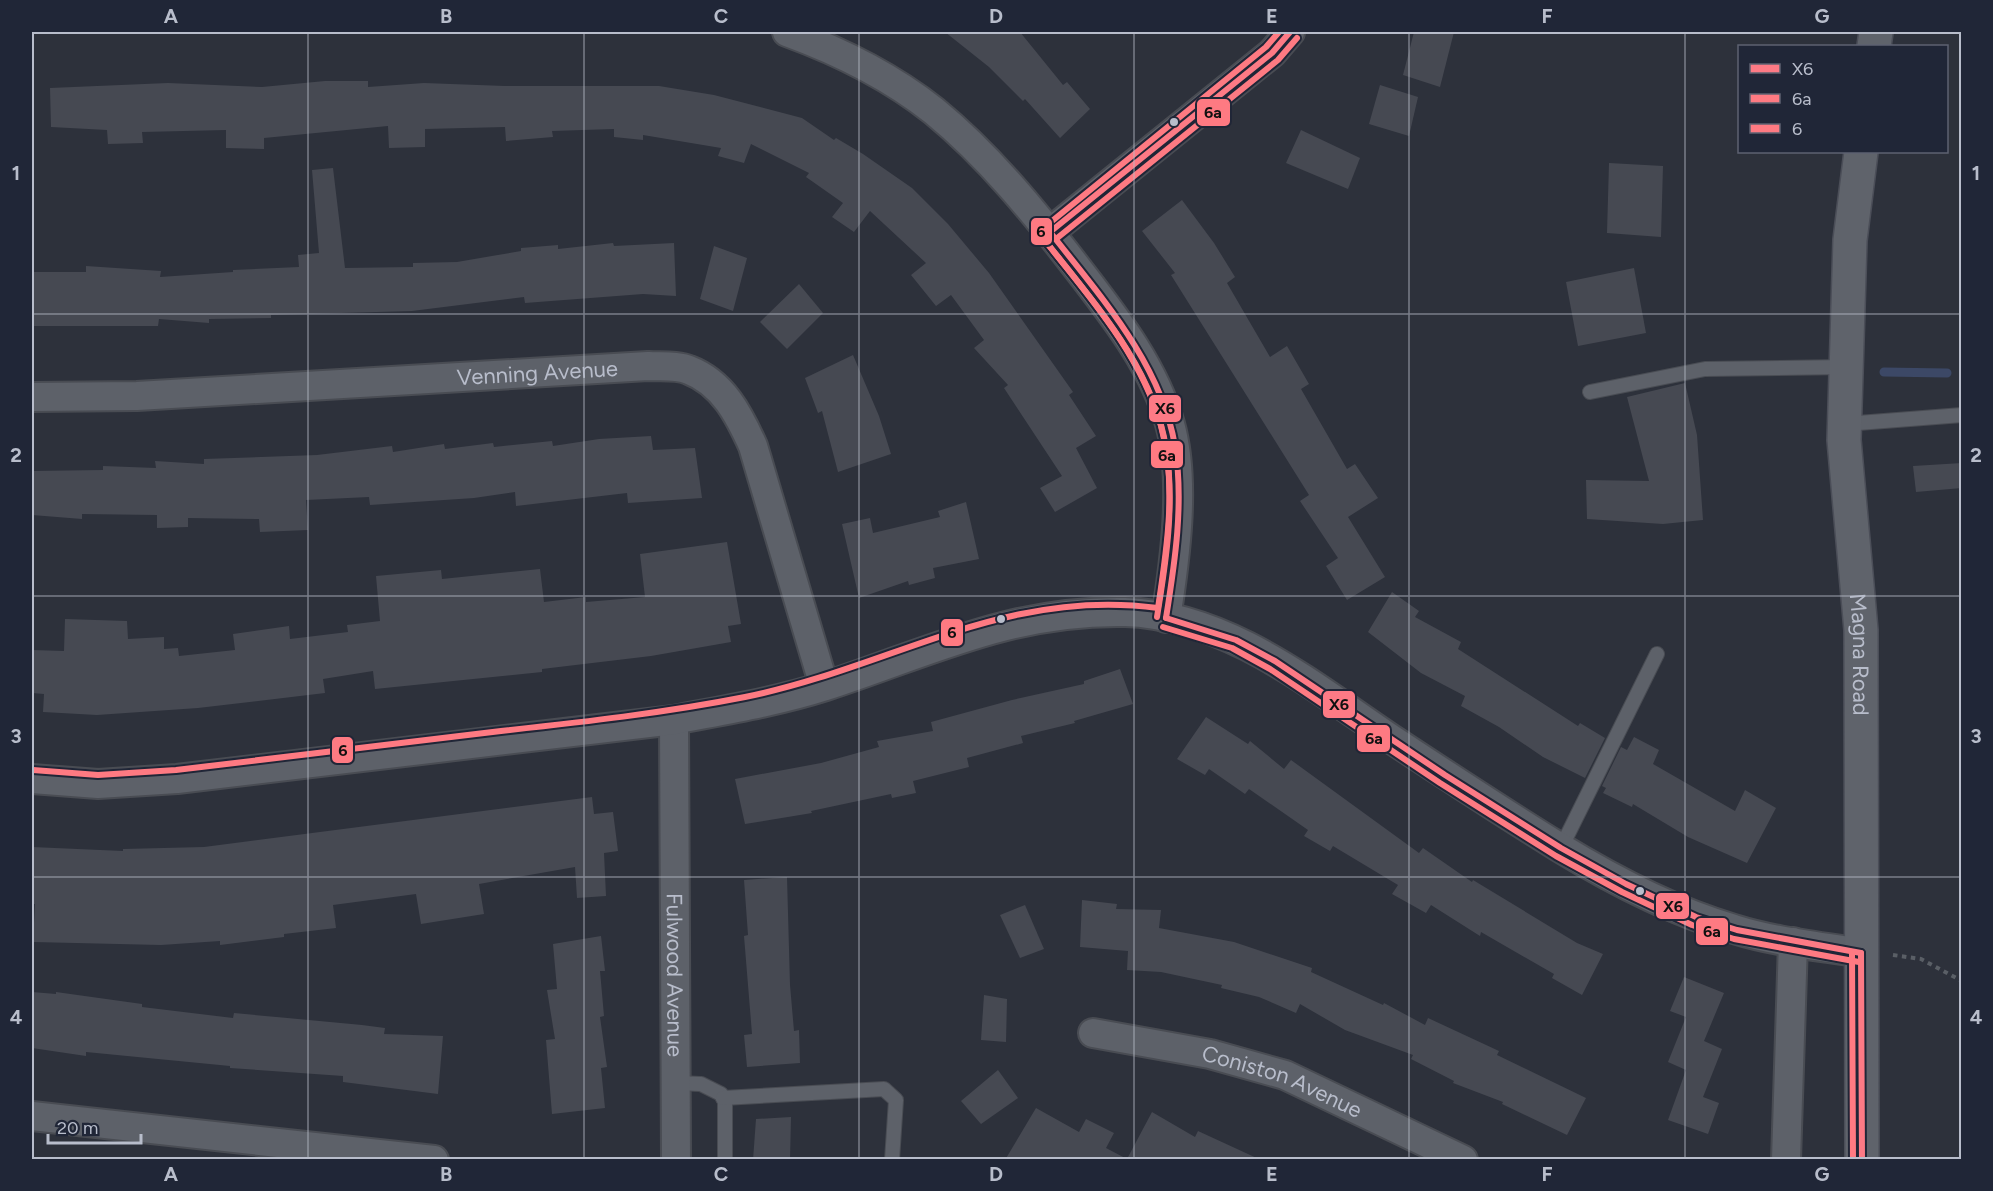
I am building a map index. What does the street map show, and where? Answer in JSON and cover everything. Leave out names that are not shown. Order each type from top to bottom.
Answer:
[{"type":"main road","name":"Magna Road","points":[[1862,153],[1850,240],[1845,424],[1861,630],[1862,1160]]},
{"type":"street","points":[[787,32],[829,47],[886,77],[934,111],[993,167],[1050,232],[1108,307],[1137,351],[1156,386],[1171,425],[1178,518],[1166,618]]},
{"type":"street","points":[[1050,232],[1272,53],[1290,32]]},
{"type":"street","name":"Venning Avenue","points":[[32,397],[137,396],[648,366],[688,369],[717,386],[739,415],[753,446],[824,686]]},
{"type":"street","points":[[32,779],[98,784],[177,779],[674,720],[755,705],[824,686],[964,636],[1019,621],[1090,613],[1127,612],[1166,618],[1236,640],[1275,661],[1446,775],[1561,848],[1626,884],[1696,917],[1737,930],[1861,953]]},
{"type":"street","name":"Fulwood Avenue","points":[[674,720],[676,1160]]},
{"type":"street","points":[[1785,1160],[1793,942]]},
{"type":"street","name":"Coniston Avenue","points":[[1093,1033],[1210,1054],[1285,1075],[1415,1149],[1463,1160]]},
{"type":"street","points":[[32,1116],[434,1160]]},
{"type":"lane","points":[[1590,392],[1705,369],[1846,367]]},
{"type":"lane","points":[[1845,424],[1962,415]]},
{"type":"lane","points":[[1561,848],[1657,654]]},
{"type":"lane","points":[[676,1083],[712,1088],[723,1098],[884,1089],[896,1100],[892,1160]]},
{"type":"lane","points":[[723,1098],[725,1160]]},
{"type":"path","points":[[1861,953],[1921,959],[1962,981]]},
{"type":"building","points":[[945,32],[1020,32],[1063,85],[1067,82],[1090,109],[1060,138],[1025,99],[1023,101],[989,67]]},
{"type":"building","points":[[1414,32],[1454,32],[1440,87],[1403,75]]},
{"type":"building","points":[[325,81],[368,81],[368,87],[424,83],[505,86],[659,86],[714,95],[802,118],[834,140],[836,138],[863,154],[912,188],[948,224],[989,273],[1073,392],[1069,395],[1096,436],[1076,448],[1097,488],[1055,512],[1040,488],[1062,476],[1004,388],[1008,385],[974,348],[984,340],[951,295],[936,306],[911,275],[926,263],[870,211],[854,232],[832,217],[843,203],[806,177],[809,173],[751,144],[744,163],[718,156],[721,148],[643,135],[643,140],[614,137],[614,129],[552,131],[553,137],[506,141],[505,127],[425,129],[425,147],[389,148],[388,126],[264,138],[264,149],[226,148],[226,130],[142,132],[143,143],[108,144],[107,130],[51,127],[50,88],[168,83],[262,87]]},
{"type":"building","points":[[1380,85],[1418,97],[1409,136],[1369,124]]},
{"type":"building","points":[[1301,130],[1360,158],[1348,189],[1286,163]]},
{"type":"building","points":[[1609,163],[1663,166],[1661,237],[1607,233]]},
{"type":"building","points":[[333,168],[345,268],[413,267],[413,263],[457,262],[521,251],[521,248],[558,245],[558,249],[613,243],[614,246],[674,243],[676,296],[643,294],[525,303],[524,297],[412,311],[271,315],[271,318],[209,319],[209,323],[159,319],[158,326],[32,326],[32,272],[86,272],[86,266],[161,271],[160,277],[299,267],[298,255],[319,253],[312,170]]},
{"type":"building","points":[[1182,200],[1214,243],[1235,277],[1227,283],[1270,357],[1287,346],[1309,384],[1301,389],[1347,469],[1355,464],[1378,498],[1348,517],[1385,577],[1347,600],[1326,566],[1338,558],[1300,501],[1309,495],[1171,275],[1175,273],[1142,231]]},
{"type":"building","points":[[714,246],[747,258],[733,311],[700,299]]},
{"type":"building","points":[[1634,268],[1646,333],[1578,346],[1566,282]]},
{"type":"building","points":[[799,284],[823,313],[787,349],[760,322]]},
{"type":"building","points":[[853,355],[879,416],[891,454],[838,472],[822,411],[818,413],[805,378]]},
{"type":"building","points":[[1685,383],[1697,435],[1703,520],[1663,524],[1587,519],[1586,480],[1649,481],[1627,397]]},
{"type":"building","points":[[651,436],[653,450],[695,448],[702,498],[628,503],[627,493],[516,506],[515,492],[474,498],[370,505],[369,497],[306,500],[308,530],[260,532],[259,519],[188,518],[188,527],[157,528],[157,515],[82,514],[82,519],[32,515],[32,471],[103,470],[103,466],[156,468],[155,461],[204,464],[204,459],[317,455],[392,446],[393,452],[444,444],[445,449],[493,443],[494,447],[552,441],[553,446],[599,439]]},
{"type":"building","points":[[1962,463],[1962,488],[1916,492],[1913,466]]},
{"type":"building","points":[[966,502],[979,559],[933,568],[935,578],[909,585],[908,581],[859,598],[842,524],[870,518],[873,533],[940,517],[938,511]]},
{"type":"building","points":[[727,542],[741,624],[728,626],[731,642],[651,656],[542,669],[542,672],[375,689],[373,671],[323,679],[325,693],[198,708],[97,715],[43,712],[44,694],[32,693],[32,650],[64,651],[65,619],[127,621],[128,639],[164,637],[164,649],[178,648],[179,656],[235,650],[233,634],[289,626],[290,639],[348,632],[347,625],[380,621],[376,576],[441,570],[442,579],[540,569],[544,602],[586,597],[586,602],[645,597],[640,554]]},
{"type":"building","points":[[1392,592],[1419,611],[1415,617],[1461,642],[1458,649],[1578,726],[1580,723],[1605,738],[1585,778],[1543,757],[1499,727],[1461,706],[1465,696],[1421,673],[1368,632]]},
{"type":"building","points":[[1120,669],[1133,704],[1074,721],[1075,723],[1021,736],[1023,743],[967,758],[969,767],[913,781],[916,793],[892,798],[891,794],[811,811],[812,813],[745,824],[735,779],[821,763],[879,747],[877,741],[933,731],[931,722],[1012,700],[1084,684],[1084,681]]},
{"type":"building","points":[[1206,717],[1248,744],[1250,741],[1284,769],[1291,760],[1419,853],[1423,848],[1472,882],[1473,880],[1577,943],[1603,954],[1582,995],[1552,978],[1554,974],[1481,932],[1480,936],[1431,905],[1426,913],[1392,894],[1398,885],[1333,846],[1330,851],[1304,836],[1308,830],[1249,789],[1245,794],[1209,769],[1205,775],[1177,759]]},
{"type":"building","points":[[1634,737],[1659,750],[1653,764],[1735,811],[1745,790],[1776,808],[1747,863],[1688,837],[1633,804],[1632,807],[1603,793],[1606,788],[1602,786],[1621,747],[1627,750]]},
{"type":"building","points":[[592,797],[594,814],[613,812],[618,851],[604,853],[606,896],[577,898],[575,867],[479,884],[484,914],[421,924],[416,894],[333,905],[336,928],[284,934],[284,937],[220,945],[220,941],[161,945],[33,942],[35,904],[32,904],[32,847],[123,851],[123,849],[204,847]]},
{"type":"building","points":[[787,877],[790,985],[794,1031],[799,1030],[800,1063],[747,1067],[744,1035],[752,1034],[744,936],[748,935],[744,880]]},
{"type":"building","points":[[1082,900],[1117,904],[1116,909],[1161,910],[1159,928],[1234,942],[1312,968],[1311,972],[1383,1005],[1384,1003],[1425,1025],[1428,1018],[1499,1051],[1497,1055],[1586,1098],[1567,1135],[1502,1104],[1503,1102],[1453,1083],[1454,1081],[1411,1059],[1413,1055],[1345,1030],[1300,1004],[1296,1013],[1259,997],[1221,988],[1222,985],[1161,972],[1127,970],[1128,951],[1080,947]]},
{"type":"building","points":[[1025,905],[1044,949],[1020,958],[1000,915]]},
{"type":"building","points":[[601,936],[605,971],[600,971],[604,1016],[600,1017],[607,1067],[601,1068],[605,1108],[552,1114],[546,1040],[555,1039],[547,990],[557,989],[553,944]]},
{"type":"building","points":[[1684,977],[1724,993],[1704,1041],[1722,1049],[1703,1097],[1719,1103],[1708,1134],[1668,1120],[1686,1070],[1668,1062],[1686,1017],[1670,1011]]},
{"type":"building","points":[[32,992],[56,994],[56,992],[142,1004],[142,1007],[233,1018],[234,1013],[385,1028],[384,1034],[443,1036],[438,1094],[343,1082],[343,1076],[230,1068],[230,1066],[86,1052],[86,1056],[32,1048]]},
{"type":"building","points":[[984,995],[1007,999],[1006,1042],[981,1040]]},
{"type":"building","points":[[998,1070],[1018,1098],[981,1124],[961,1101]]},
{"type":"building","points":[[1036,1108],[1079,1132],[1086,1119],[1114,1133],[1106,1148],[1127,1159],[1152,1112],[1195,1137],[1198,1131],[1261,1160],[1005,1160]]},
{"type":"building","points":[[791,1117],[790,1160],[753,1160],[756,1119]]},
{"type":"waterway","points":[[1884,372],[1947,373]]},
{"type":"transit line","name":"6","points":[[33,770],[98,775],[176,770],[593,721],[715,703],[798,684],[998,619],[1049,609],[1102,605],[1158,608],[1169,517],[1169,471],[1161,426],[1152,400],[1127,350],[1095,304],[1043,238],[1041,230],[1266,47],[1279,32]]},
{"type":"transit line","name":"X6","points":[[1050,232],[1272,53],[1290,32]]},
{"type":"transit line","name":"6a","points":[[1056,239],[1278,60],[1297,38]]},
{"type":"transit line","name":"X6","points":[[1050,232],[1126,332],[1157,387],[1168,416],[1175,446],[1179,489],[1175,554],[1166,618]]},
{"type":"transit line","name":"6a","points":[[1043,238],[1118,336],[1148,389],[1159,418],[1166,448],[1170,490],[1166,554],[1157,617]]},
{"type":"transit line","name":"X6","points":[[1166,618],[1236,640],[1275,661],[1445,775],[1561,848],[1626,884],[1696,917],[1737,930],[1861,953]]},
{"type":"transit line","name":"6a","points":[[1163,627],[1232,648],[1270,669],[1440,783],[1556,856],[1622,892],[1692,925],[1734,939],[1859,962]]},
{"type":"transit line","name":"6a","points":[[1852,953],[1853,1160]]},
{"type":"transit line","name":"X6","points":[[1861,953],[1862,1160]]}]
